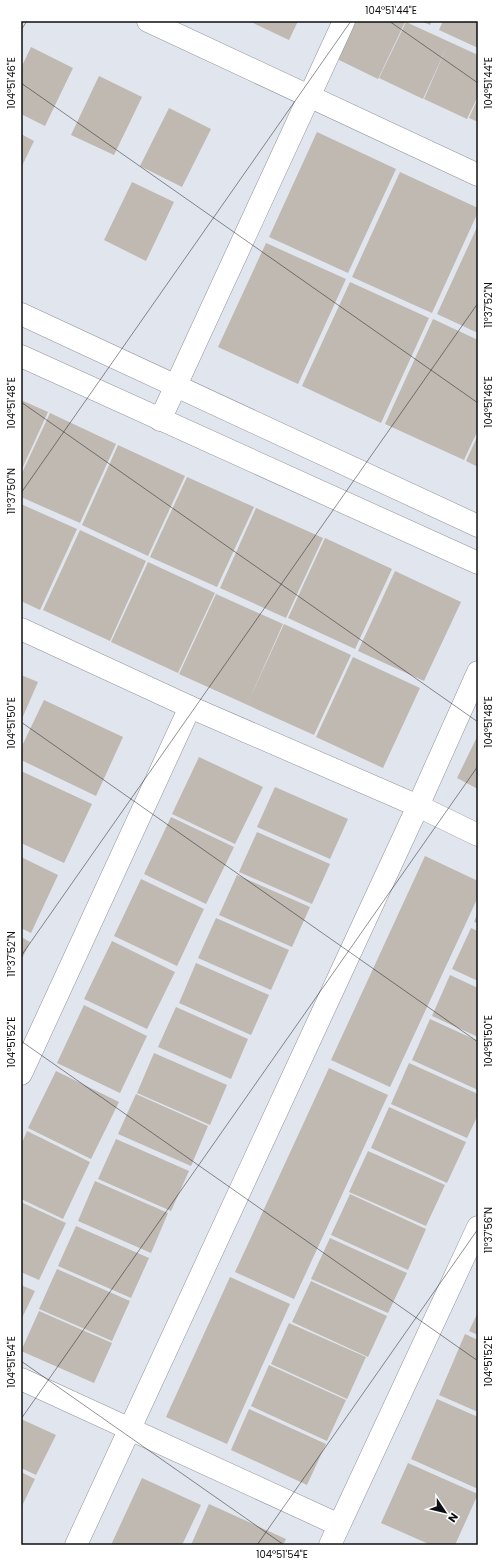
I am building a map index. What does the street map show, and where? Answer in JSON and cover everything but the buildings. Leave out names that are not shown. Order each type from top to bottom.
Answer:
[{"type":"street","points":[[148,21],[478,175]]},
{"type":"street","points":[[160,420],[344,21]]},
{"type":"street","points":[[21,314],[478,526]]},
{"type":"street","points":[[21,356],[478,563]]},
{"type":"street","points":[[21,629],[190,707],[418,806],[478,835]]},
{"type":"street","points":[[76,1545],[418,806],[478,672]]},
{"type":"street","points":[[21,1074],[190,707]]},
{"type":"street","points":[[330,1545],[478,1227]]},
{"type":"street","points":[[21,1379],[339,1525]]}]
